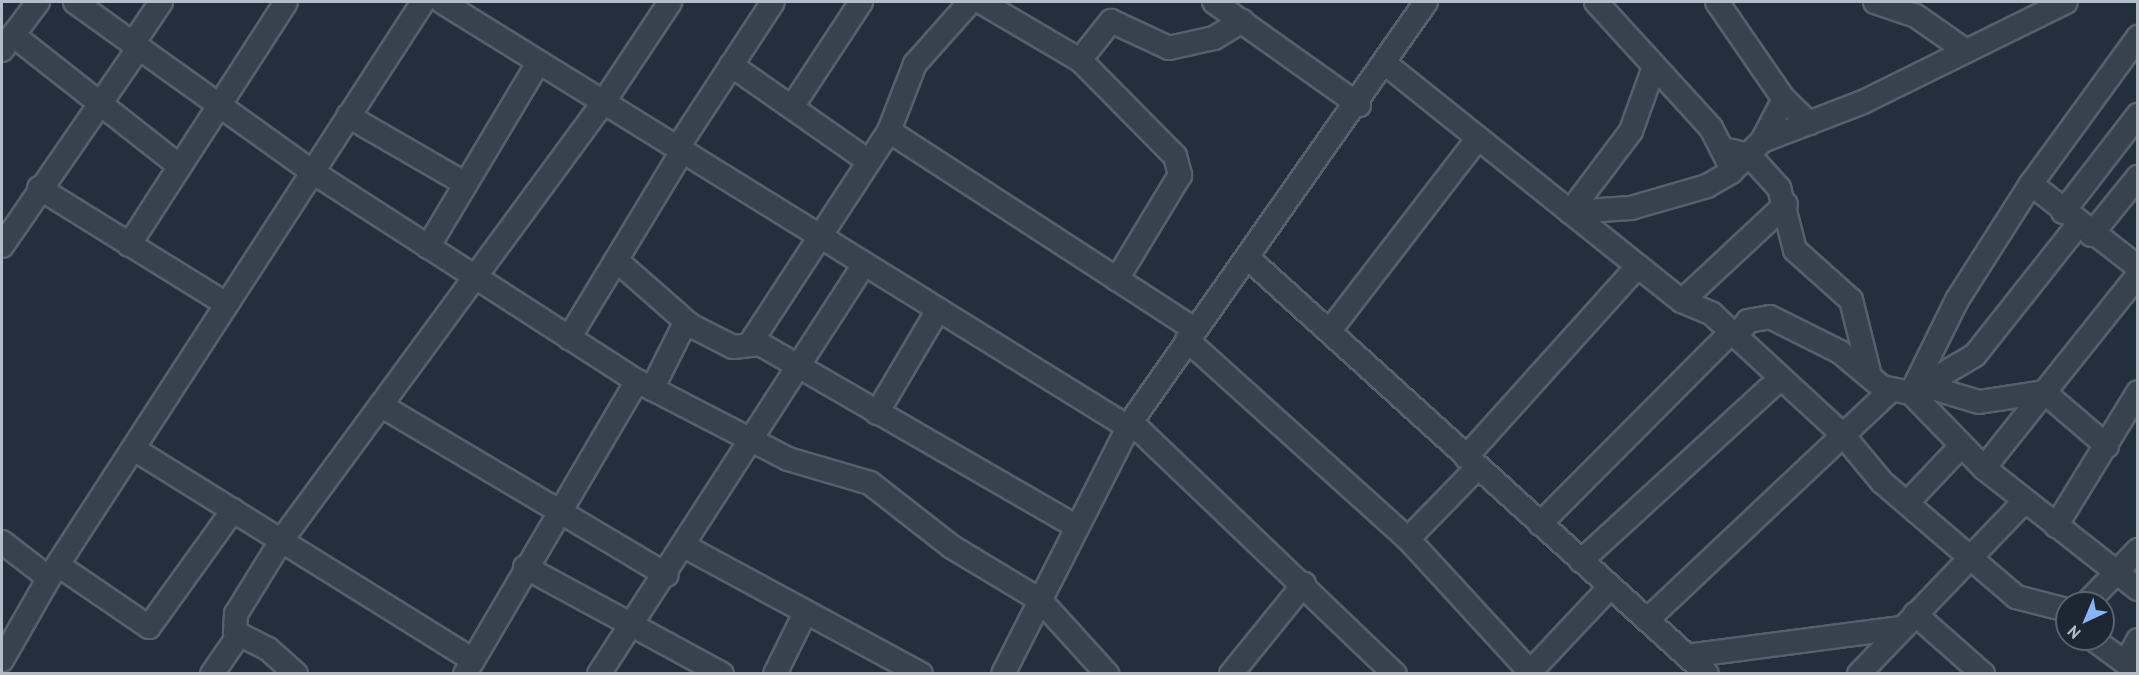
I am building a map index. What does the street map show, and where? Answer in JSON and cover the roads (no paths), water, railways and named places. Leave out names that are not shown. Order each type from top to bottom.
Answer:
[{"type":"street","points":[[38,2],[7,42],[99,103],[178,165]]},
{"type":"street","points":[[75,2],[215,105],[311,171],[644,385],[788,459],[870,483],[952,547],[1041,600],[1105,672]]},
{"type":"street","points":[[2,246],[39,188],[99,103],[161,2]]},
{"type":"street","points":[[129,245],[215,105],[286,2]]},
{"type":"street","points":[[2,660],[53,571],[423,2]]},
{"type":"street","points":[[442,2],[938,310],[1130,425],[1304,584],[1395,674]]},
{"type":"street","points":[[296,674],[268,649],[238,636],[232,622],[281,541],[476,279],[603,103],[670,2]]},
{"type":"street","points":[[569,338],[680,148],[773,2]]},
{"type":"street","points":[[792,107],[861,2]]},
{"type":"street","points":[[751,342],[818,236],[889,131],[906,78],[928,44],[970,2]]},
{"type":"street","points":[[981,2],[1080,60],[1147,124],[1180,165],[1180,175],[1117,279]]},
{"type":"street","points":[[1214,2],[1359,105]]},
{"type":"street","points":[[1003,674],[1075,526],[1130,425],[1191,335],[1359,105],[1426,2]]},
{"type":"street","points":[[1596,2],[1653,70],[1711,128],[1723,150],[1731,172]]},
{"type":"street","points":[[1717,2],[1784,99],[1809,123]]},
{"type":"street","points":[[1723,150],[1755,148],[1966,51],[2066,2]]},
{"type":"street","points":[[1888,3],[1938,28],[1966,51]]},
{"type":"street","points":[[1080,60],[1111,21],[1169,48],[1215,38],[1242,21]]},
{"type":"street","points":[[1910,390],[1956,300],[2031,184],[2138,36]]},
{"type":"street","points":[[428,247],[538,63]]},
{"type":"street","points":[[1387,64],[1682,301],[1712,314],[1843,435],[1882,482],[1909,501],[1969,558],[2016,597],[2055,607]]},
{"type":"street","points":[[731,65],[868,161]]},
{"type":"street","points":[[1570,212],[1630,131],[1653,70]]},
{"type":"street","points":[[1570,212],[1631,208],[1707,186],[1731,172],[1755,148],[1784,99]]},
{"type":"street","points":[[1647,620],[1843,435],[1910,390],[1975,355],[2078,224],[2138,115]]},
{"type":"street","points":[[348,116],[466,183]]},
{"type":"street","points":[[889,131],[1117,279],[1191,335],[1408,540],[1531,673],[1610,587]]},
{"type":"street","points":[[1331,328],[1478,138]]},
{"type":"street","points":[[1755,148],[1783,196],[1795,250],[1851,300],[1870,376]]},
{"type":"street","points":[[1731,172],[1761,178],[1783,196]]},
{"type":"street","points":[[2078,224],[2138,177]]},
{"type":"street","points":[[2031,184],[2078,224],[2138,267]]},
{"type":"street","points":[[39,188],[226,303]]},
{"type":"street","points":[[1682,301],[1783,196]]},
{"type":"street","points":[[1248,258],[1331,328],[1472,462],[1707,674]]},
{"type":"street","points":[[616,260],[690,325],[732,347],[751,342],[797,366],[1075,526]]},
{"type":"street","points":[[599,674],[634,626],[754,442],[797,366],[864,264]]},
{"type":"street","points":[[1408,540],[1638,266]]},
{"type":"street","points":[[1984,468],[2138,275]]},
{"type":"street","points":[[878,413],[938,310]]},
{"type":"street","points":[[1540,524],[1733,334],[1748,321],[1770,317],[1840,352],[1870,376],[1910,390],[1980,402],[2044,392],[2107,446]]},
{"type":"street","points":[[134,449],[281,541],[469,667],[559,509],[681,331],[690,325]]},
{"type":"street","points":[[1581,561],[1781,378]]},
{"type":"street","points":[[1910,390],[1984,468],[2024,502],[2138,589]]},
{"type":"street","points":[[2056,526],[2138,392]]},
{"type":"street","points":[[382,406],[667,575]]},
{"type":"street","points":[[1909,501],[1961,446]]},
{"type":"street","points":[[1859,674],[2024,502]]},
{"type":"street","points":[[2,542],[149,627],[233,510]]},
{"type":"street","points":[[686,547],[921,674]]},
{"type":"street","points":[[2099,591],[2138,550]]},
{"type":"street","points":[[525,567],[722,674]]},
{"type":"street","points":[[1232,674],[1304,584]]},
{"type":"street","points":[[775,674],[805,613]]},
{"type":"street","points":[[1687,656],[1908,621],[1983,674]]},
{"type":"street","points":[[212,674],[238,636]]},
{"type":"street","points":[[2110,651],[2132,667],[2138,640]]}]
